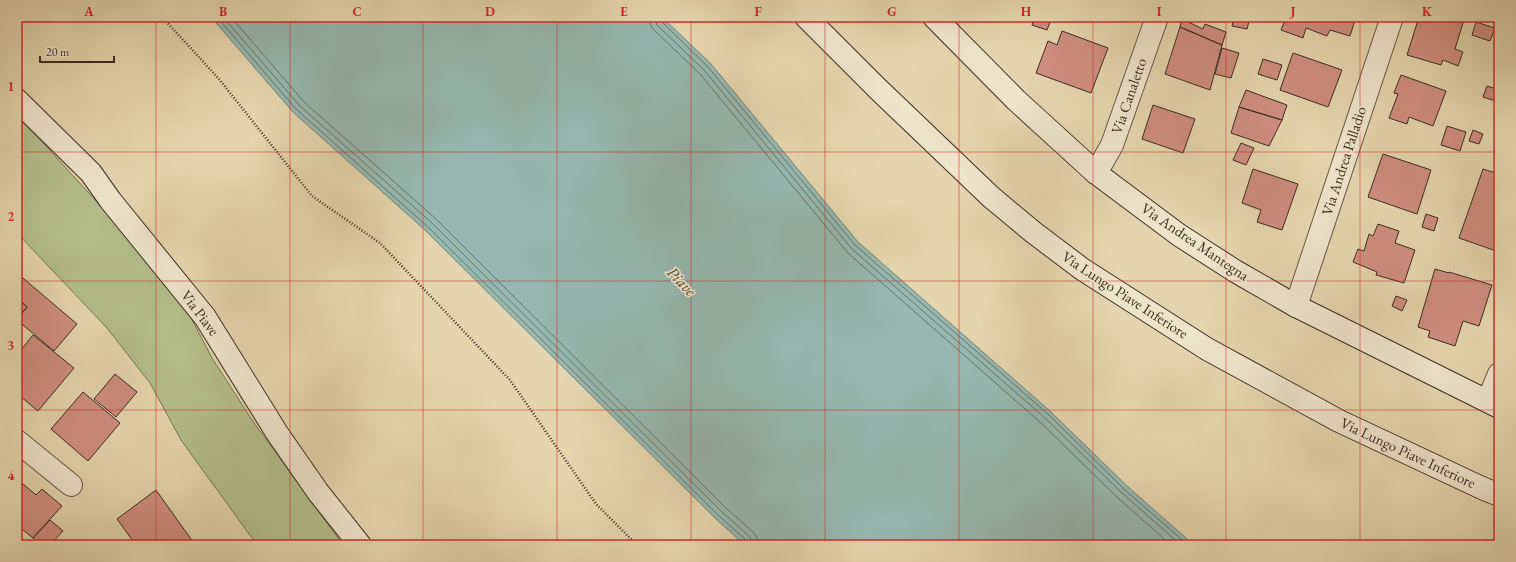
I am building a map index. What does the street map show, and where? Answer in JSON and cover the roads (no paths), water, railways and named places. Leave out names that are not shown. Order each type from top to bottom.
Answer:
[{"type":"main road","name":"Via Lungo Piave Inferiore","points":[[806,17],[878,89],[991,197],[1033,232],[1082,269],[1207,349],[1332,417],[1475,485],[1499,494]]},
{"type":"main road","name":"Via Andrea Mantegna","points":[[934,17],[1016,100],[1096,173],[1179,235],[1235,271],[1296,306],[1493,404]]},
{"type":"main road","name":"Via Canaletto","points":[[1096,173],[1112,145],[1157,17]]},
{"type":"main road","name":"Via Andrea Palladio","points":[[1296,306],[1392,17]]},
{"type":"main road","name":"Via Piave","points":[[17,100],[91,173],[110,200],[205,316],[277,433],[318,492],[360,545]]},
{"type":"main road","points":[[1493,404],[1499,374]]},
{"type":"main road","points":[[17,441],[71,485]]},
{"type":"water","name":"Piave","points":[[211,17],[662,17],[711,64],[858,242],[1051,412],[1128,487],[1194,545],[745,545],[716,519],[425,230],[293,112]]}]
